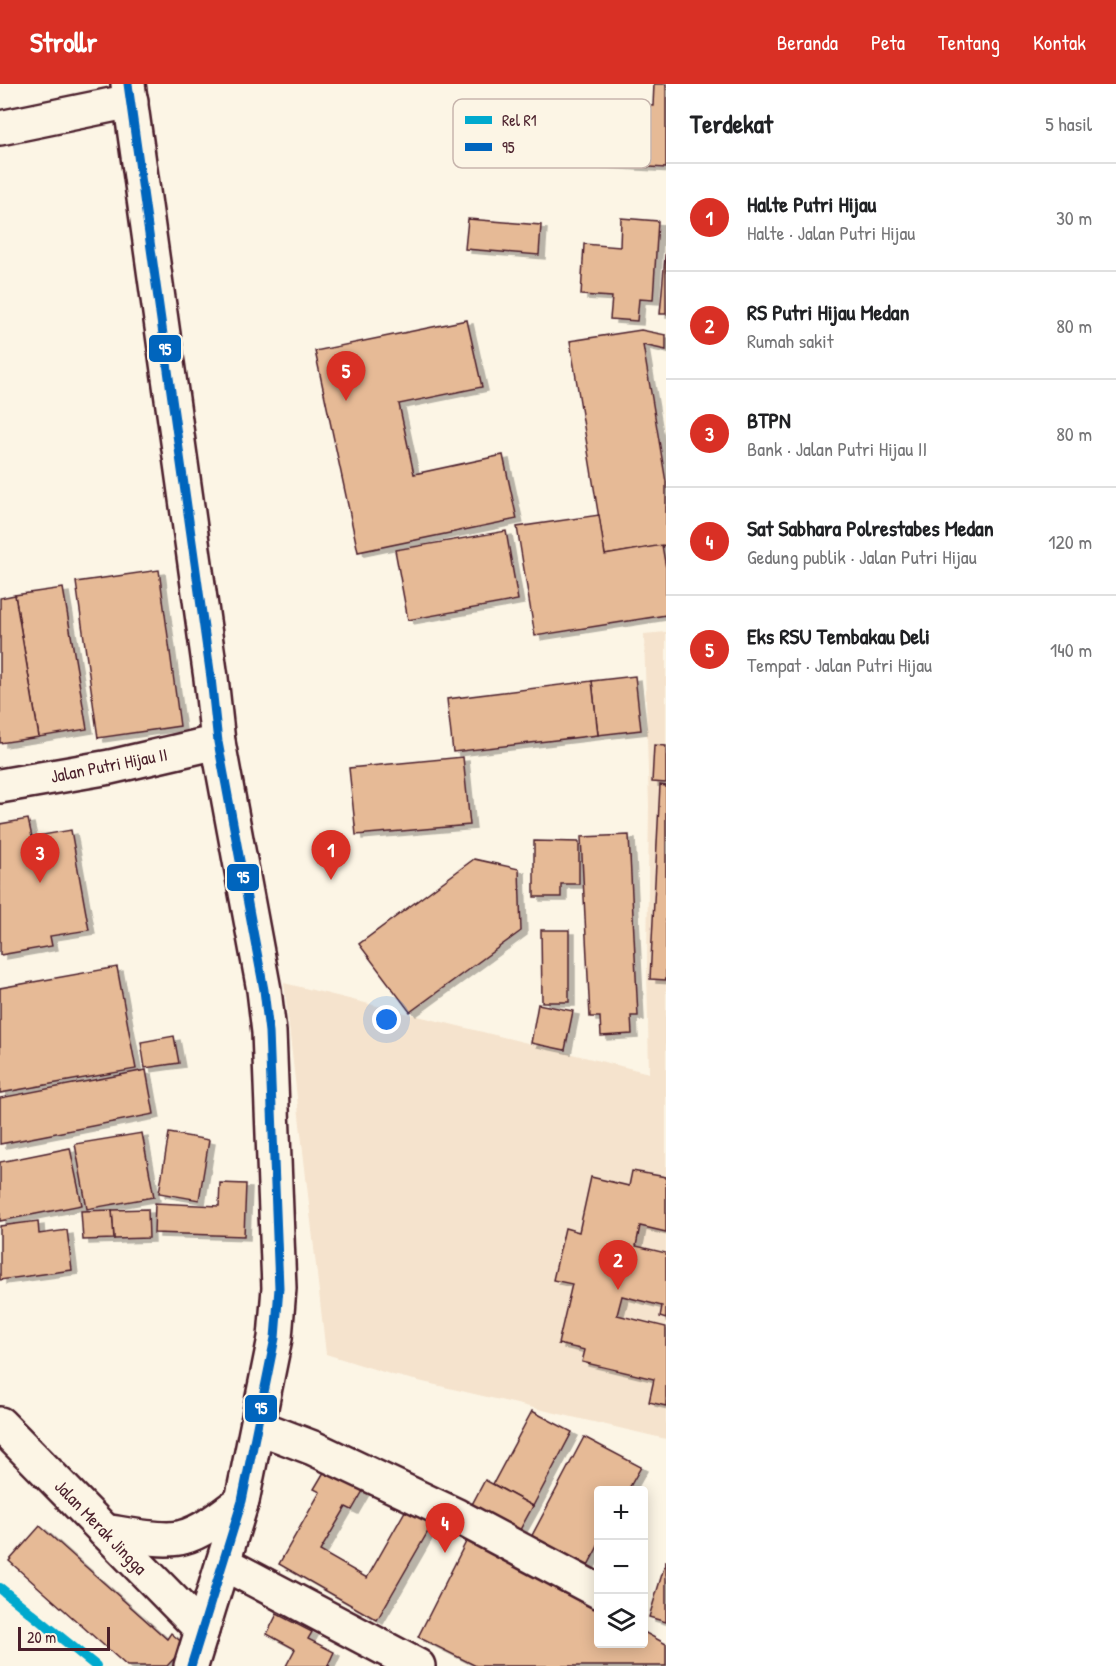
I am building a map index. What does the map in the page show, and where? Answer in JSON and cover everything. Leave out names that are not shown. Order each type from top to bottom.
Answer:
[{"type":"main road","points":[[0,128],[129,93],[218,742],[262,979],[269,1032],[279,1288],[274,1338],[242,1500],[192,1666]]},
{"type":"main road","name":"Jalan Putri Hijau II","points":[[0,786],[110,767],[218,742]]},
{"type":"main road","name":"Jalan Merak Jingga","points":[[0,1424],[202,1630]]},
{"type":"main road","points":[[258,1428],[313,1448],[447,1511],[594,1589]]},
{"type":"main road","points":[[104,1531],[158,1538],[182,1538],[208,1526],[242,1500]]},
{"type":"main road","points":[[223,1563],[418,1666]]},
{"type":"shaded area","points":[[666,632],[666,1439],[393,1375],[326,1354],[284,983],[649,1073],[647,967],[649,805],[644,634]]},
{"type":"building","points":[[654,84],[666,84],[666,168],[651,167],[651,106],[653,106]]},
{"type":"building","points":[[621,218],[658,221],[653,300],[639,299],[637,321],[610,319],[612,297],[581,295],[584,244],[620,247]]},
{"type":"building","points":[[468,219],[541,225],[539,255],[465,249]]},
{"type":"building","points":[[666,245],[666,314],[660,314]]},
{"type":"building","points":[[467,320],[482,387],[399,404],[414,474],[503,455],[517,519],[358,552],[315,351]]},
{"type":"building","points":[[641,330],[666,335],[666,350],[643,345],[666,482],[666,545],[605,555],[570,341]]},
{"type":"building","points":[[599,515],[605,555],[662,545],[666,568],[666,615],[535,636],[517,527]]},
{"type":"building","points":[[506,531],[518,600],[408,620],[395,550]]},
{"type":"building","points":[[159,570],[180,726],[98,738],[76,582]]},
{"type":"building","points":[[63,588],[87,729],[39,737],[15,595]]},
{"type":"building","points":[[15,595],[39,737],[0,743],[0,598]]},
{"type":"building","points":[[635,676],[641,730],[598,735],[592,681]]},
{"type":"building","points":[[592,681],[598,735],[453,752],[447,699]]},
{"type":"building","points":[[654,745],[666,746],[666,783],[652,782]]},
{"type":"building","points":[[463,757],[470,825],[356,835],[349,768]]},
{"type":"building","points":[[660,785],[666,786],[666,980],[650,979]]},
{"type":"building","points":[[28,819],[32,837],[71,830],[89,930],[50,936],[52,946],[0,955],[0,824]]},
{"type":"building","points":[[629,835],[638,1016],[631,1016],[632,1034],[601,1036],[600,1017],[590,1017],[581,837]]},
{"type":"building","points":[[534,841],[579,842],[579,884],[561,884],[561,897],[534,897]]},
{"type":"building","points":[[474,859],[519,869],[521,931],[410,1012],[359,944]]},
{"type":"building","points":[[541,930],[569,930],[569,1002],[542,1002]]},
{"type":"building","points":[[117,967],[136,1069],[0,1093],[0,988]]},
{"type":"building","points":[[538,1004],[573,1011],[565,1050],[531,1043]]},
{"type":"building","points":[[174,1036],[179,1063],[145,1068],[141,1042]]},
{"type":"building","points":[[146,1070],[154,1114],[0,1144],[0,1098]]},
{"type":"building","points":[[142,1133],[154,1197],[87,1209],[75,1144]]},
{"type":"building","points":[[169,1133],[209,1140],[199,1200],[159,1193]]},
{"type":"building","points":[[70,1148],[82,1205],[0,1221],[0,1162]]},
{"type":"building","points":[[632,1171],[666,1177],[666,1232],[640,1226],[636,1246],[666,1253],[666,1319],[660,1317],[662,1306],[622,1296],[617,1315],[666,1327],[666,1406],[649,1402],[654,1379],[582,1362],[585,1350],[558,1344],[572,1284],[553,1280],[565,1228],[579,1232],[591,1177],[629,1186]]},
{"type":"building","points":[[220,1183],[246,1184],[244,1236],[154,1233],[155,1203],[219,1206]]},
{"type":"building","points":[[148,1209],[149,1238],[114,1239],[112,1210]]},
{"type":"building","points":[[112,1210],[114,1239],[83,1240],[81,1211]]},
{"type":"building","points":[[38,1221],[39,1234],[67,1230],[72,1270],[0,1280],[0,1226]]},
{"type":"building","points":[[532,1411],[572,1432],[533,1506],[493,1484]]},
{"type":"building","points":[[584,1437],[641,1467],[630,1486],[594,1486],[594,1554],[584,1573],[528,1543]]},
{"type":"building","points":[[327,1467],[364,1489],[352,1510],[346,1507],[320,1551],[367,1578],[408,1506],[434,1521],[377,1620],[279,1564],[320,1492],[314,1489]]},
{"type":"building","points":[[485,1480],[533,1506],[516,1537],[468,1512]]},
{"type":"building","points":[[40,1526],[167,1639],[171,1633],[186,1646],[167,1666],[127,1666],[9,1561]]},
{"type":"building","points":[[468,1538],[594,1606],[594,1648],[648,1648],[648,1634],[666,1644],[666,1666],[476,1666],[418,1637]]},
{"type":"building","points":[[666,1561],[666,1622],[649,1617]]},
{"type":"building","points":[[277,1614],[312,1632],[308,1639],[334,1652],[328,1665],[330,1666],[286,1666],[295,1649],[267,1634]]},
{"type":"rail line","name":"R1","points":[[0,1588],[96,1666]]},
{"type":"transit line","name":"95","points":[[128,84],[218,742],[264,990],[269,1032],[279,1288],[275,1338],[242,1501],[191,1666]]},
{"type":"place","name":"Eks RSU Tembakau Deli","points":[[346,401]]},
{"type":"place","name":"Halte Putri Hijau","points":[[331,880]]},
{"type":"place","name":"BTPN","points":[[40,883]]},
{"type":"place","name":"RS Putri Hijau Medan","points":[[618,1290]]},
{"type":"place","name":"Sat Sabhara Polrestabes Medan","points":[[445,1553]]}]
